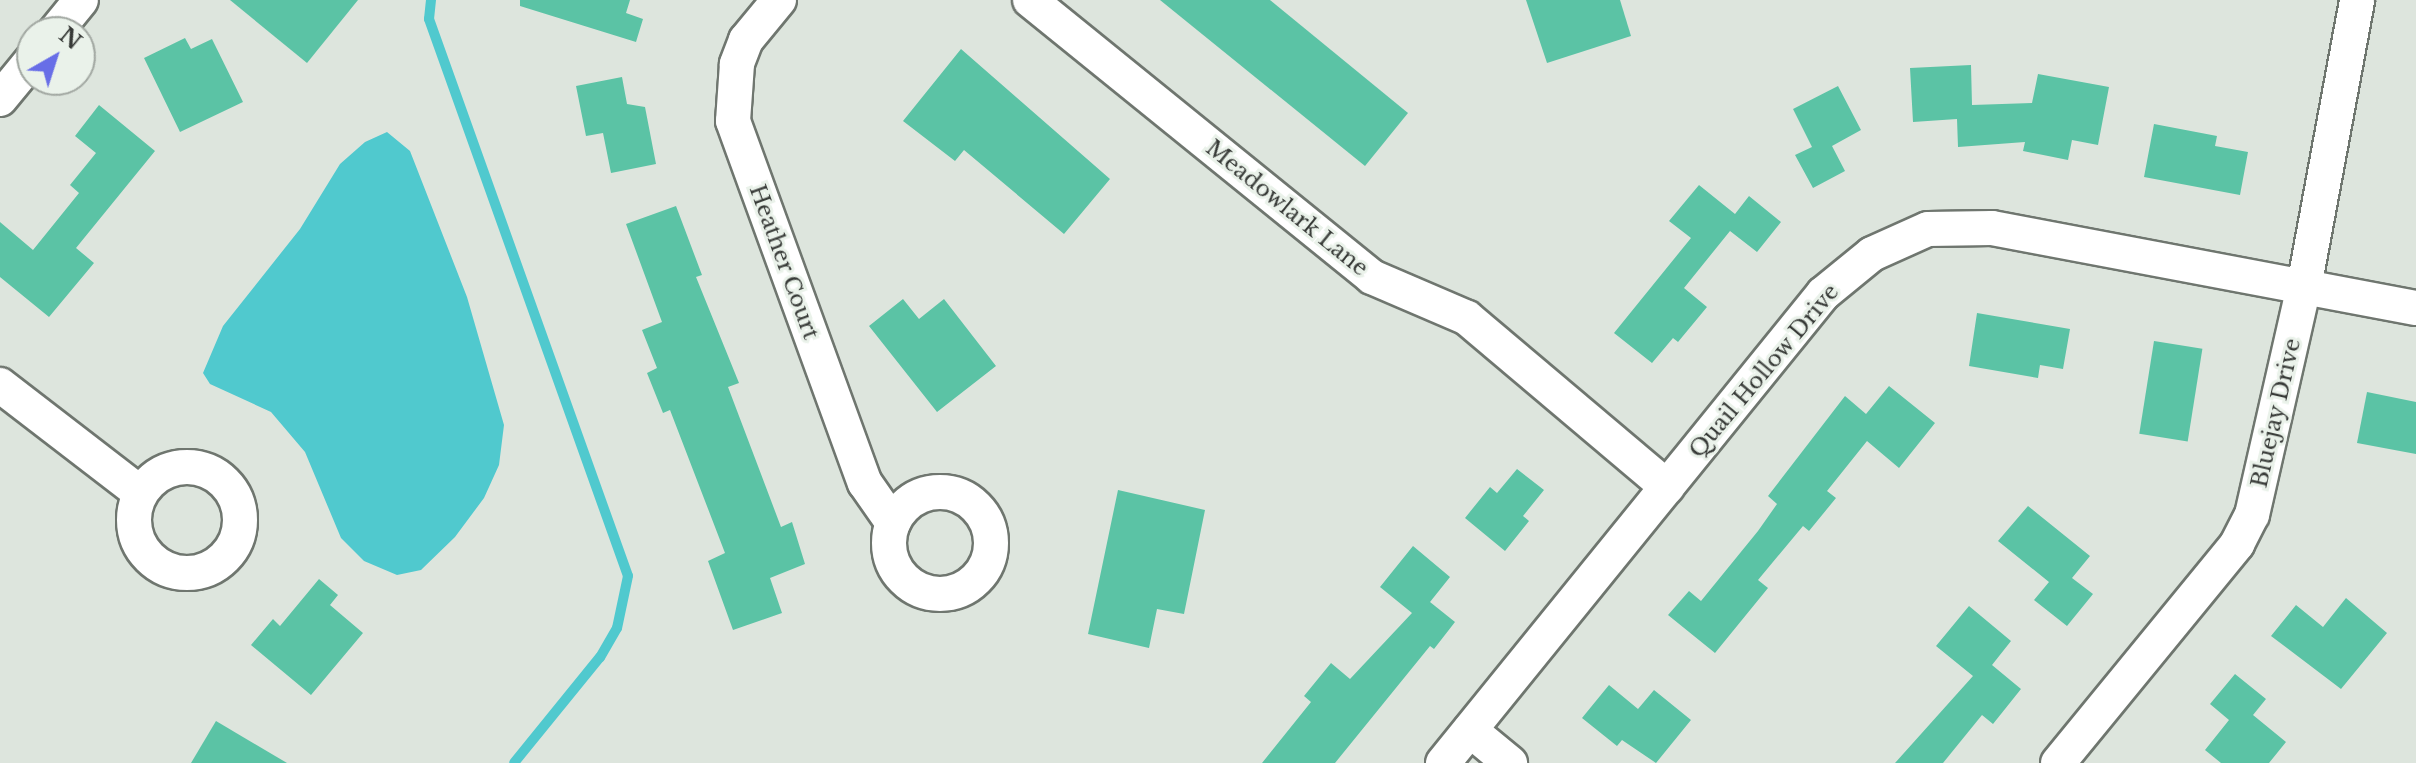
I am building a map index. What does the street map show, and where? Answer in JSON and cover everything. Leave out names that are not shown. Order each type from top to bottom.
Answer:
[{"type":"street","points":[[68,16],[81,0]]},
{"type":"street","name":"Heather Court","points":[[779,0],[742,52],[733,121],[865,483],[893,523]]},
{"type":"street","name":"Meadowlark Lane","points":[[1030,0],[1372,277],[1467,318],[1667,487]]},
{"type":"street","name":"Bluejay Drive","points":[[2058,763],[2237,544],[2252,515],[2304,287],[2357,0]]},
{"type":"street","points":[[0,99],[16,80]]},
{"type":"street","name":"Quail Hollow Drive","points":[[1443,763],[1823,294],[1872,254],[1928,229],[1992,228],[2416,308]]},
{"type":"street","points":[[0,385],[140,493]]},
{"type":"street","points":[[1470,730],[1510,763]]},
{"type":"water","points":[[387,132],[410,151],[467,297],[504,425],[499,465],[484,498],[455,537],[421,570],[397,575],[364,561],[341,538],[305,452],[271,412],[210,384],[203,373],[223,326],[300,229],[340,164],[365,142]]},
{"type":"building","points":[[230,0],[358,0],[307,63]]},
{"type":"building","points":[[520,0],[630,0],[626,13],[643,19],[636,42],[520,6]]},
{"type":"building","points":[[1160,0],[1270,0],[1408,113],[1365,166]]},
{"type":"building","points":[[1526,0],[1620,0],[1631,36],[1547,63]]},
{"type":"building","points":[[185,38],[191,49],[212,39],[243,102],[180,132],[144,58]]},
{"type":"building","points":[[961,49],[1110,179],[1064,234],[964,150],[955,161],[903,121]]},
{"type":"building","points":[[1971,65],[1972,105],[2032,103],[2038,74],[2109,87],[2098,145],[2072,140],[2068,160],[2023,151],[2025,142],[1958,147],[1957,119],[1913,122],[1910,68]]},
{"type":"building","points":[[622,77],[627,104],[645,107],[656,164],[611,173],[603,133],[586,136],[576,86]]},
{"type":"building","points":[[1838,86],[1861,130],[1832,146],[1845,171],[1813,188],[1795,155],[1812,147],[1793,109]]},
{"type":"building","points":[[99,105],[155,151],[76,248],[94,263],[49,317],[0,277],[0,222],[33,250],[79,193],[70,185],[96,153],[75,136]]},
{"type":"building","points":[[2154,124],[2217,136],[2215,146],[2248,152],[2240,195],[2144,177]]},
{"type":"building","points":[[1699,185],[1735,214],[1749,196],[1781,222],[1757,252],[1730,231],[1684,288],[1707,307],[1678,342],[1673,338],[1652,363],[1614,333],[1691,238],[1669,221]]},
{"type":"building","points":[[676,206],[702,275],[696,277],[739,383],[728,387],[781,527],[792,522],[805,564],[770,578],[782,613],[733,630],[708,561],[725,553],[670,410],[663,413],[647,373],[657,368],[642,330],[662,322],[626,224]]},
{"type":"building","points":[[903,299],[919,319],[944,299],[996,366],[937,412],[869,326]]},
{"type":"building","points":[[1977,313],[2070,329],[2063,369],[2040,365],[2038,378],[1969,366]]},
{"type":"building","points":[[2154,341],[2202,349],[2188,442],[2139,434]]},
{"type":"building","points":[[1889,386],[1935,423],[1899,468],[1867,441],[1827,491],[1836,498],[1809,531],[1803,526],[1758,580],[1768,588],[1715,653],[1668,615],[1689,591],[1701,601],[1758,531],[1777,504],[1768,496],[1845,396],[1866,414]]},
{"type":"building","points":[[2367,392],[2416,402],[2416,454],[2357,443]]},
{"type":"building","points":[[1517,469],[1544,490],[1523,516],[1529,521],[1505,551],[1465,518],[1490,487],[1497,493]]},
{"type":"building","points":[[1118,490],[1205,510],[1184,614],[1157,609],[1149,648],[1088,634]]},
{"type":"building","points":[[2028,506],[2090,556],[2072,578],[2093,594],[2067,626],[2034,600],[2049,582],[1998,541]]},
{"type":"building","points":[[1413,546],[1450,577],[1430,602],[1455,622],[1434,649],[1430,646],[1335,763],[1262,763],[1311,702],[1304,696],[1331,663],[1350,679],[1412,613],[1380,587]]},
{"type":"building","points":[[319,579],[338,595],[330,605],[363,633],[311,695],[251,645],[273,619],[280,626]]},
{"type":"building","points":[[2346,598],[2387,633],[2341,689],[2271,636],[2296,605],[2323,627]]},
{"type":"building","points":[[1969,606],[2011,641],[1992,665],[2021,689],[1993,724],[1982,715],[1943,763],[1895,763],[1973,676],[1936,646]]},
{"type":"building","points":[[2235,674],[2266,699],[2253,715],[2286,742],[2269,763],[2221,763],[2205,750],[2229,720],[2210,704]]},
{"type":"building","points":[[1609,685],[1638,709],[1654,690],[1691,720],[1656,763],[1622,740],[1617,746],[1582,718]]},
{"type":"building","points":[[216,721],[287,763],[191,763]]},
{"type":"waterway","points":[[431,0],[429,19],[628,576],[617,628],[600,657],[514,763]]}]
